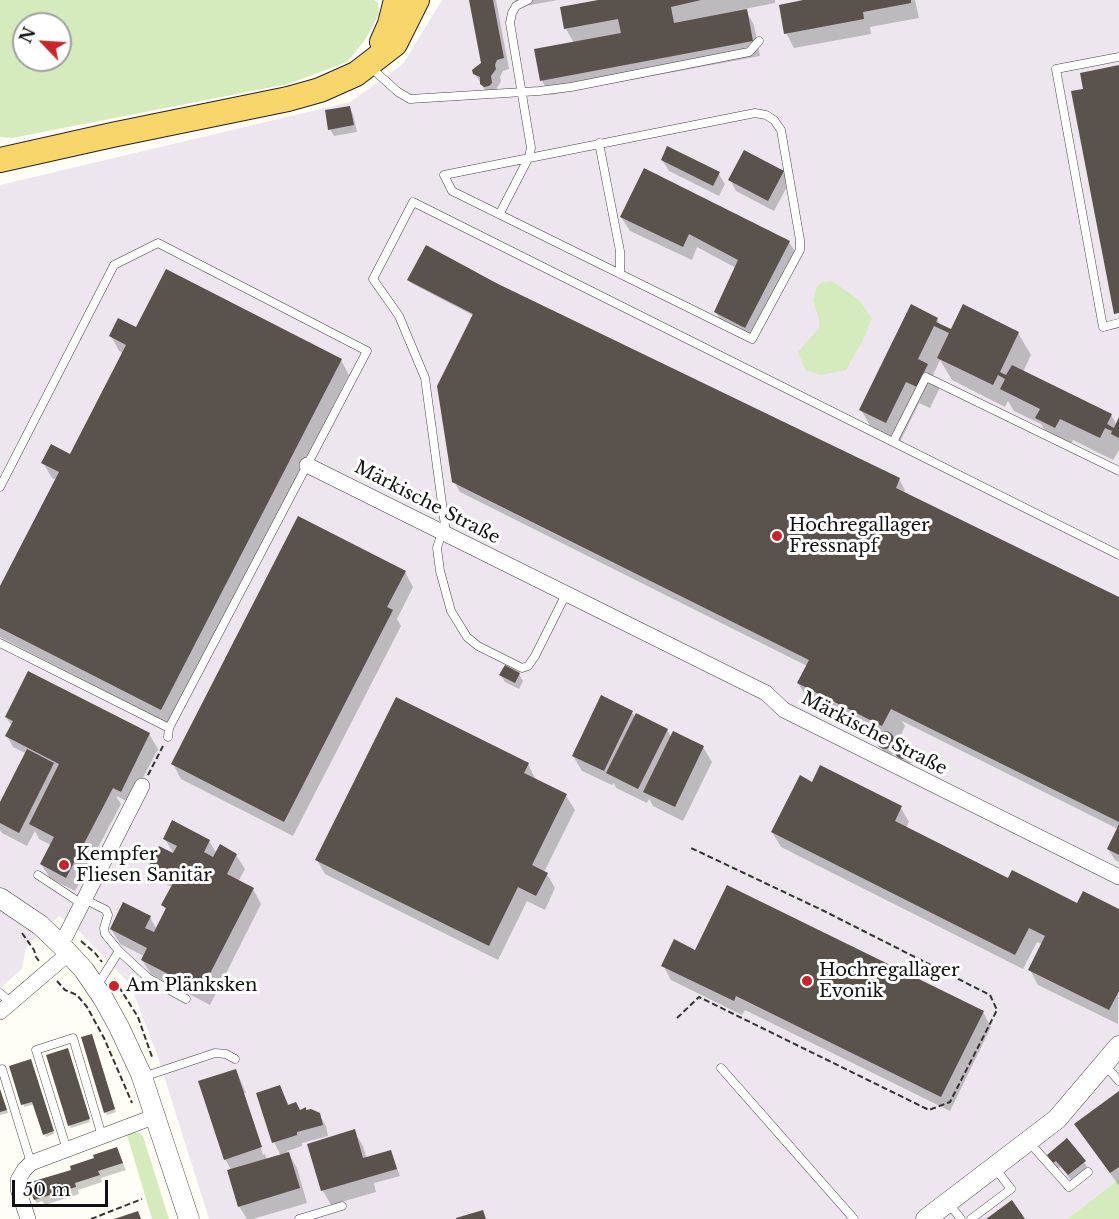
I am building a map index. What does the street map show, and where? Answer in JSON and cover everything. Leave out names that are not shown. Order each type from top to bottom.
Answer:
[{"type":"main road","points":[[371,62],[390,24],[396,0]]},
{"type":"main road","points":[[4,157],[288,99],[320,90],[345,80],[395,44],[417,0]]},
{"type":"street","name":"Märkische Straße","points":[[307,465],[766,693],[784,710],[1119,877]]},
{"type":"street","points":[[3,1002],[49,972],[65,949],[83,902],[142,786]]},
{"type":"street","points":[[0,898],[40,925],[65,949],[96,988],[119,1027],[142,1077],[149,1119],[189,1219]]},
{"type":"street","points":[[926,1219],[1058,1119],[1119,1046]]},
{"type":"street","points":[[28,1219],[18,1189],[18,1180],[31,1163],[149,1119]]},
{"type":"lane","points":[[500,213],[529,157],[531,148],[510,23],[516,6],[528,0]]},
{"type":"lane","points":[[371,62],[398,92],[410,99],[571,87],[749,52],[759,40]]},
{"type":"lane","points":[[1119,57],[1056,69],[1104,327],[1119,323]]},
{"type":"lane","points":[[755,113],[766,115],[774,120],[781,130],[800,250],[752,339],[452,191],[444,175],[599,143],[755,113]]},
{"type":"lane","points":[[599,143],[620,251],[620,273]]},
{"type":"lane","points":[[567,594],[536,656],[528,666],[522,668],[478,646],[467,637],[451,611],[440,571],[437,548],[444,533],[425,378],[399,316],[372,279],[413,202],[1119,555]]},
{"type":"lane","points":[[0,487],[114,265],[158,243],[367,351],[169,728],[168,737]]},
{"type":"lane","points":[[893,442],[926,377],[1119,471]]},
{"type":"lane","points":[[0,643],[169,728]]},
{"type":"lane","points":[[38,875],[83,902],[106,910],[108,915],[104,928],[105,934],[119,951],[148,978],[186,999]]},
{"type":"lane","points":[[96,988],[119,951]]},
{"type":"lane","points":[[67,1150],[36,1050],[73,1038],[102,1136]]},
{"type":"lane","points":[[142,1077],[215,1053],[226,1054],[235,1059]]},
{"type":"lane","points":[[1104,1064],[1119,1081]]},
{"type":"lane","points":[[721,1068],[854,1219]]},
{"type":"lane","points":[[2,1069],[31,1163]]},
{"type":"lane","points":[[1028,1141],[1069,1187],[1088,1172]]},
{"type":"lane","points":[[971,1219],[1011,1189],[995,1167]]},
{"type":"lane","points":[[948,1202],[961,1219]]},
{"type":"lane","points":[[299,1219],[342,1206]]},
{"type":"path","points":[[142,786],[168,737]]},
{"type":"path","points":[[677,1018],[699,997],[930,1110],[950,1102],[997,1010],[990,995],[822,910],[689,847]]},
{"type":"path","points":[[15,928],[34,950],[36,957],[65,990],[77,995],[87,1007],[149,1119]]},
{"type":"path","points":[[91,1219],[142,1199]]},
{"type":"shaded area","points":[[442,0],[1119,0],[1119,1179],[1067,1219],[209,1219],[158,1057],[130,984],[77,929],[59,916],[26,947],[22,969],[0,988],[0,185],[350,102],[403,64]]},
{"type":"green space","points":[[0,0],[374,0],[378,3],[379,14],[365,40],[347,62],[288,84],[12,138],[0,137]]},
{"type":"green space","points":[[832,281],[859,300],[872,318],[846,370],[821,375],[805,370],[798,352],[819,328],[819,319],[813,301],[817,287],[822,282]]},
{"type":"green space","points":[[134,1132],[143,1136],[169,1219],[152,1219],[127,1135]]},
{"type":"green space","points":[[1119,1179],[1119,1219],[1067,1219]]},
{"type":"building","points":[[469,0],[493,0],[504,58],[497,60],[496,69],[491,76],[492,83],[489,86],[484,87],[480,84],[480,77],[473,74],[472,70],[481,63]]},
{"type":"building","points":[[598,0],[701,0],[671,7],[674,23],[747,9],[753,41],[540,81],[534,49],[621,33],[618,19],[564,29],[560,7]]},
{"type":"building","points":[[803,0],[911,0],[911,3],[863,12],[864,19],[784,34],[779,5]]},
{"type":"building","points":[[1119,65],[1119,313],[1114,314],[1071,91],[1083,89],[1080,73]]},
{"type":"building","points":[[350,106],[354,125],[328,130],[325,110]]},
{"type":"building","points":[[667,146],[720,172],[713,186],[661,160]]},
{"type":"building","points":[[744,150],[784,171],[768,201],[728,180]]},
{"type":"building","points":[[644,168],[790,241],[745,328],[714,312],[738,260],[689,234],[683,247],[620,217]]},
{"type":"building","name":"Hochregallager Fressnapf","points":[[426,245],[498,284],[900,478],[896,488],[1119,597],[1119,822],[891,709],[882,726],[797,683],[809,660],[452,482],[437,386],[473,314],[407,280]]},
{"type":"building","points":[[166,269],[342,359],[161,710],[0,628],[0,586],[59,472],[41,463],[51,444],[70,454],[126,345],[109,336],[118,318],[136,327]]},
{"type":"building","points":[[911,304],[938,318],[936,322],[951,329],[963,304],[1019,332],[1000,372],[1006,375],[1012,365],[1112,414],[1107,424],[1114,428],[1119,417],[1119,438],[1105,428],[1100,438],[1060,419],[1055,428],[1035,418],[1040,409],[1000,389],[1005,379],[998,375],[993,385],[937,358],[949,333],[934,326],[918,359],[928,364],[917,387],[906,382],[886,423],[859,410]]},
{"type":"building","points":[[298,516],[406,571],[387,607],[393,610],[284,822],[171,764]]},
{"type":"building","points":[[505,665],[520,673],[515,683],[499,675]]},
{"type":"building","points":[[28,671],[150,733],[121,792],[113,788],[66,878],[40,864],[54,837],[29,824],[59,764],[5,736],[13,721],[5,717]]},
{"type":"building","points":[[601,695],[633,711],[604,771],[572,756]]},
{"type":"building","points":[[396,697],[529,763],[524,773],[567,794],[532,865],[548,873],[536,896],[518,887],[489,946],[315,860]]},
{"type":"building","points":[[636,713],[668,729],[638,789],[606,773]]},
{"type":"building","points":[[673,731],[704,746],[675,807],[643,792]]},
{"type":"building","points":[[885,731],[891,734],[894,740],[891,746],[885,749],[879,746],[876,740],[879,734]]},
{"type":"building","points":[[903,741],[909,744],[912,750],[909,756],[903,759],[897,756],[894,750],[897,744]]},
{"type":"building","points":[[27,749],[54,763],[19,833],[0,823],[0,802]]},
{"type":"building","points":[[820,765],[902,806],[895,821],[1008,878],[1012,870],[1077,903],[1083,891],[1119,909],[1119,991],[1109,1010],[1028,970],[1045,936],[1029,928],[1015,955],[771,832],[800,775],[812,782]]},
{"type":"building","points":[[172,820],[210,840],[204,852],[213,857],[220,844],[237,854],[227,874],[254,888],[201,991],[141,960],[147,948],[110,929],[123,902],[151,916],[145,928],[154,932],[166,908],[161,905],[173,883],[168,880],[170,876],[149,865],[159,846],[173,853],[177,846],[163,839]]},
{"type":"building","points":[[1119,824],[1119,855],[1107,849]]},
{"type":"building","name":"Hochregallager Evonik","points":[[727,885],[984,1011],[941,1097],[736,996],[734,1001],[661,966],[674,939],[695,950]]},
{"type":"building","points":[[92,1034],[115,1109],[104,1113],[81,1037]]},
{"type":"building","points":[[68,1048],[90,1119],[68,1126],[46,1055]]},
{"type":"building","points":[[31,1059],[54,1131],[43,1135],[32,1102],[21,1105],[9,1066]]},
{"type":"building","points":[[236,1069],[262,1147],[224,1160],[198,1081]]},
{"type":"building","points":[[280,1085],[288,1105],[296,1102],[300,1110],[306,1107],[306,1110],[311,1109],[320,1113],[323,1125],[297,1132],[297,1135],[272,1143],[256,1093]]},
{"type":"building","points":[[0,1089],[7,1110],[0,1112]]},
{"type":"building","points":[[1119,1091],[1119,1167],[1110,1173],[1074,1124]]},
{"type":"building","points":[[355,1129],[363,1158],[391,1150],[397,1169],[321,1191],[307,1144]]},
{"type":"building","points":[[1067,1138],[1086,1161],[1068,1175],[1056,1161],[1053,1163],[1047,1155]]},
{"type":"building","points":[[117,1147],[123,1163],[98,1171],[100,1175],[75,1183],[76,1187],[34,1200],[29,1187],[35,1185],[34,1181],[71,1170],[70,1166]]},
{"type":"building","points":[[289,1152],[300,1188],[238,1207],[227,1170]]},
{"type":"building","points":[[1012,1200],[1025,1219],[986,1219]]},
{"type":"building","points":[[483,1210],[486,1219],[456,1219],[456,1218]]},
{"type":"building","points":[[138,1211],[141,1219],[114,1219]]},
{"type":"place","name":"Hochregallager Fressnapf","points":[[777,536]]},
{"type":"place","name":"Kempfer Fliesen Sanitär","points":[[64,865]]},
{"type":"place","name":"Hochregallager Evonik","points":[[807,981]]},
{"type":"place","name":"Am Plänksken","points":[[114,986]]}]
